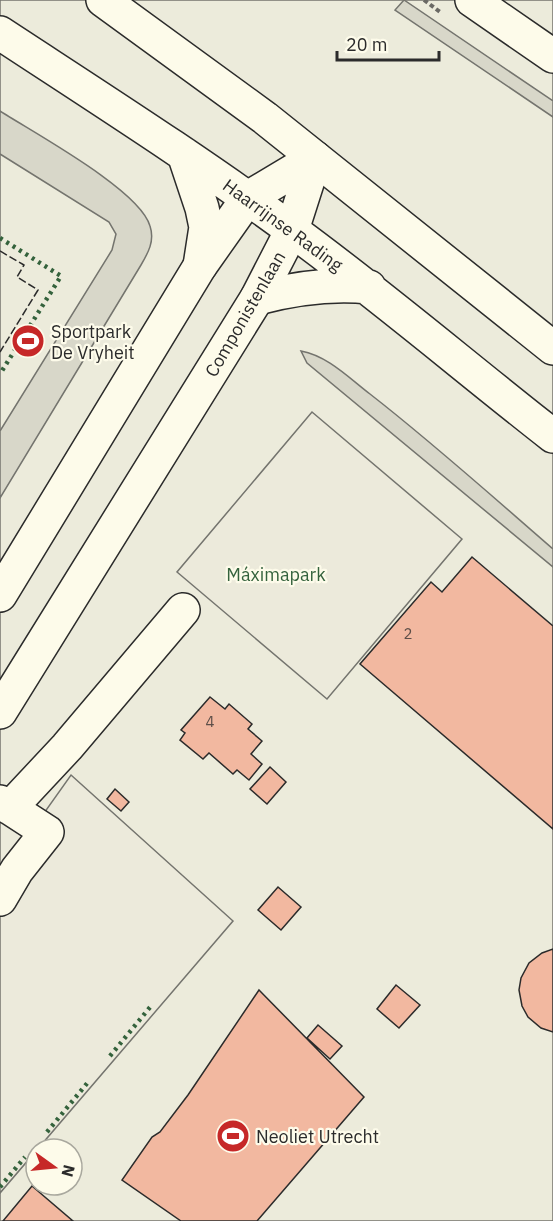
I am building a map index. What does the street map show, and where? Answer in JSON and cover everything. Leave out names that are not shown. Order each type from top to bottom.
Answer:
[{"type":"main road","points":[[103,0],[265,118],[553,348]]},
{"type":"main road","points":[[472,0],[553,56]]},
{"type":"main road","name":"Haarrijnse Rading","points":[[0,33],[184,154],[292,230],[369,287],[457,361],[553,436]]},
{"type":"main road","points":[[184,154],[206,227],[200,266]]},
{"type":"main road","points":[[0,595],[200,266],[248,198],[315,158]]},
{"type":"main road","name":"Componistenlaan","points":[[0,712],[257,298],[292,230],[315,158]]},
{"type":"main road","points":[[257,298],[321,285],[344,284],[369,287]]},
{"type":"main road","points":[[0,899],[17,870],[47,832],[5,805],[67,747],[183,610]]},
{"type":"green space","name":"Máximapark","points":[[0,0],[553,0],[553,1221],[0,1221]]},
{"type":"shaded area","points":[[404,0],[553,101],[553,117],[395,10]]},
{"type":"shaded area","points":[[0,111],[84,163],[127,196],[142,212],[150,226],[152,237],[141,265],[0,498],[0,431],[112,250],[116,234],[109,222],[0,154]]},
{"type":"shaded area","points":[[301,351],[338,368],[463,470],[553,549],[553,567],[307,363]]},
{"type":"shaded area","points":[[312,412],[462,539],[327,699],[177,572]]},
{"type":"shaded area","points":[[71,775],[233,921],[48,1137],[24,1137],[24,1165],[0,1193],[0,875]]},
{"type":"building","points":[[472,557],[553,626],[553,829],[360,664],[431,582],[442,592]]},
{"type":"building","points":[[210,697],[225,709],[229,704],[252,724],[248,729],[262,741],[251,754],[262,764],[249,780],[237,770],[233,774],[209,753],[203,759],[180,740],[185,733],[181,730]]},
{"type":"building","points":[[270,767],[286,782],[267,804],[250,789]]},
{"type":"building","points":[[115,789],[129,802],[121,811],[107,799]]},
{"type":"building","points":[[278,887],[301,907],[281,930],[258,910]]},
{"type":"building","points":[[553,949],[553,1032],[541,1028],[528,1017],[522,1006],[519,990],[521,978],[529,963],[542,953]]},
{"type":"building","points":[[396,985],[420,1005],[399,1028],[377,1009]]},
{"type":"building","points":[[259,990],[364,1097],[257,1221],[181,1221],[122,1180],[152,1137],[160,1132],[188,1095]]},
{"type":"building","points":[[318,1025],[342,1046],[330,1059],[307,1038]]},
{"type":"building","points":[[24,1196],[45,1197],[73,1221],[3,1221]]},
{"type":"hedge","points":[[0,238],[61,276],[0,374]]},
{"type":"hedge","points":[[110,1056],[151,1006]]},
{"type":"hedge","points":[[47,1132],[89,1081]]},
{"type":"hedge","points":[[0,1187],[24,1158]]},
{"type":"fence","points":[[0,251],[24,265],[17,277],[38,290],[0,352]]},
{"type":"place","name":"Sportpark De Vryheit","points":[[28,341]]},
{"type":"place","name":"Neoliet Utrecht","points":[[233,1136]]}]
